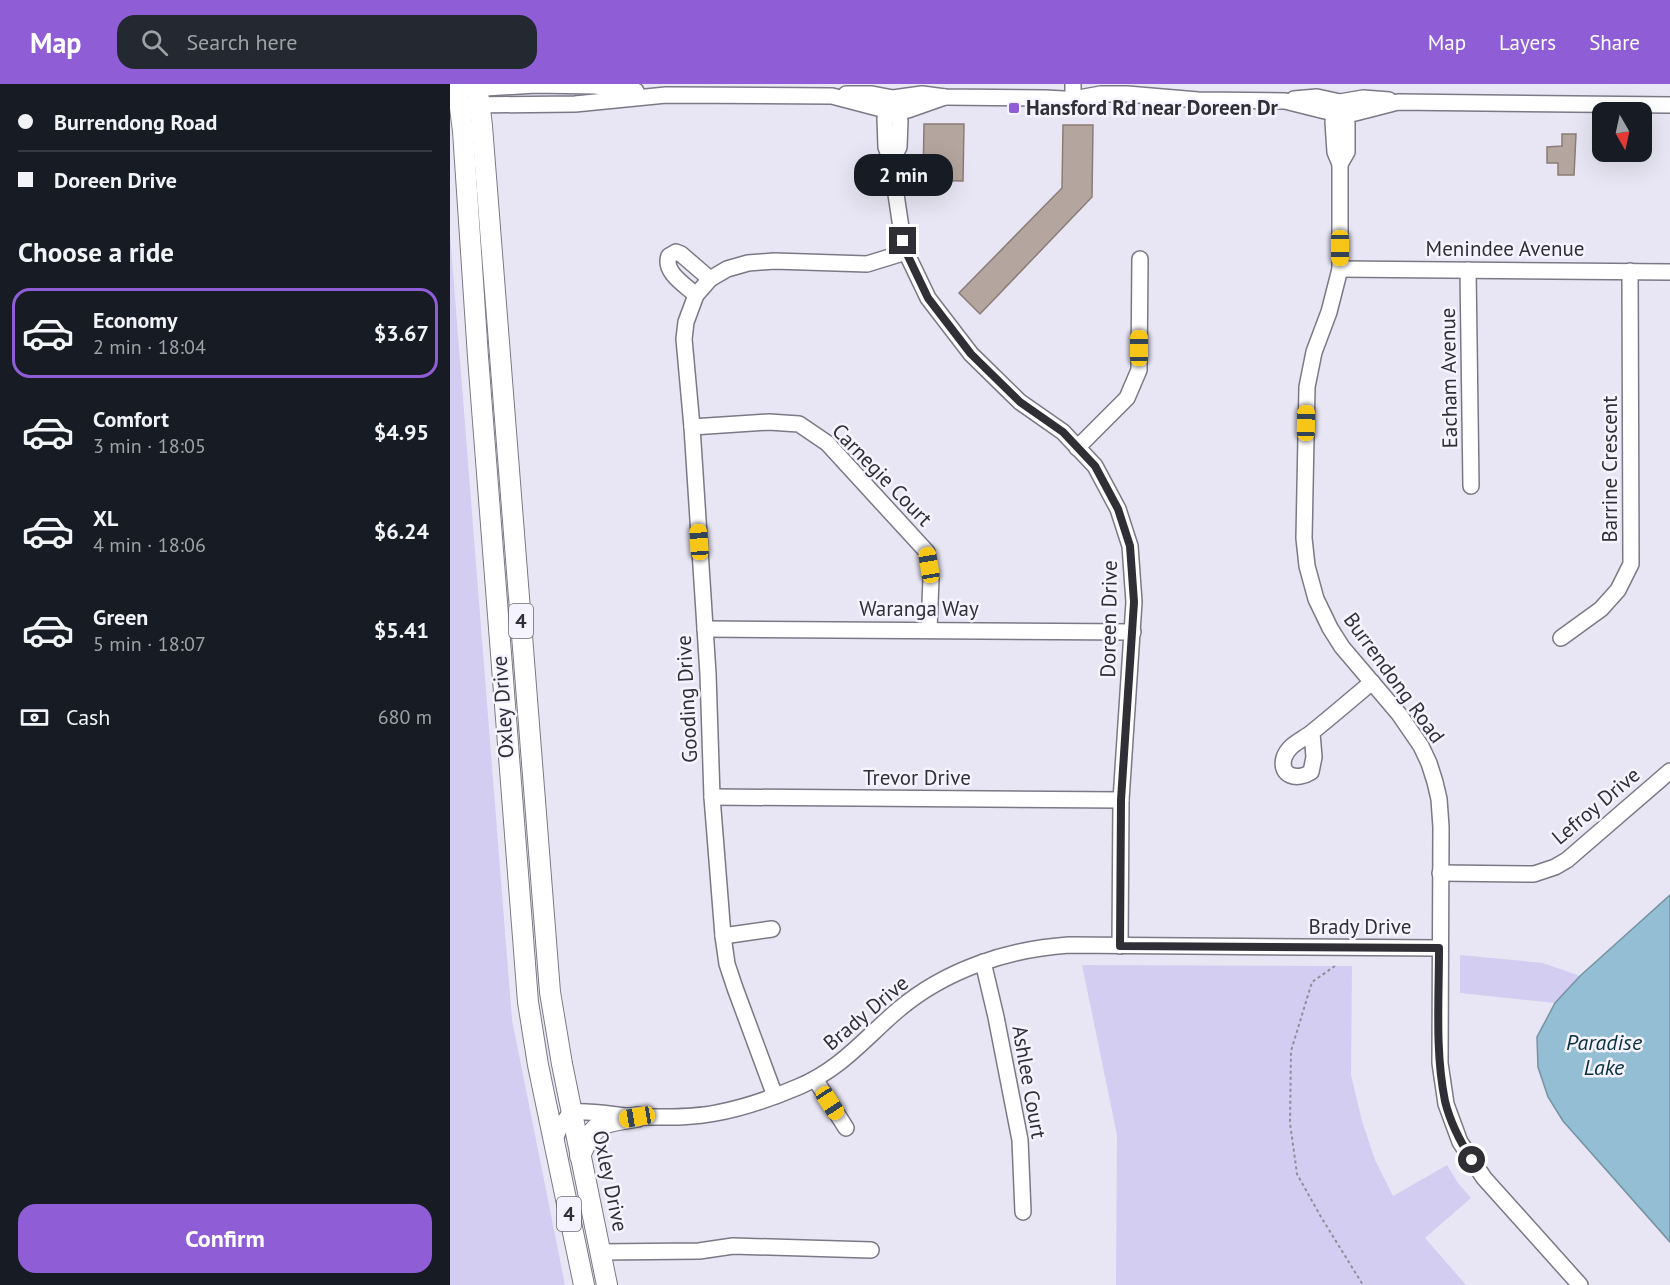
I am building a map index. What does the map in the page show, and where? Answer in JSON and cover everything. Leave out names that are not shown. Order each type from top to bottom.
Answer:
[{"type":"main road","name":"Oxley Drive","points":[[478,92],[554,1022],[607,1285]]},
{"type":"main road","name":"Oxley Drive","points":[[458,93],[463,131],[476,337],[528,1002],[584,1285]]},
{"type":"main road","points":[[542,1082],[545,1086],[555,1084],[545,1026],[541,981],[546,943]]},
{"type":"main road","points":[[580,1156],[590,1133],[598,1126],[605,1122],[637,1117]]},
{"type":"street","points":[[458,93],[525,85],[595,86],[666,95]]},
{"type":"street","points":[[478,92],[575,104],[702,90],[832,96],[872,94],[893,105],[922,94],[945,98],[1073,92],[1198,100],[1285,101],[1302,97],[1317,97],[1341,108],[1363,98],[1398,102],[1670,105]]},
{"type":"street","name":"Doreen Drive","points":[[893,105],[900,120],[899,147],[891,160],[903,241],[928,298],[971,354],[1020,402],[1063,432],[1095,466],[1118,509],[1130,546],[1134,602],[1121,800],[1120,946]]},
{"type":"street","name":"Burrendong Road","points":[[1341,108],[1347,123],[1347,152],[1340,164],[1340,269],[1329,312],[1314,352],[1306,400],[1305,552],[1310,580],[1323,615],[1342,647],[1411,731],[1429,763],[1439,799],[1441,827],[1440,1063],[1446,1104],[1460,1142],[1484,1178],[1580,1285]]},
{"type":"street","points":[[696,295],[669,268],[667,260],[669,255],[676,252],[681,254],[710,279]]},
{"type":"street","name":"Gooding Drive","points":[[775,1095],[727,964],[723,936],[712,797],[705,629],[692,427],[684,339],[686,322],[696,295],[710,279],[727,269],[748,263],[774,261],[867,264],[906,252]]},
{"type":"street","points":[[1077,448],[1127,398],[1139,370],[1140,260]]},
{"type":"street","name":"Menindee Avenue","points":[[1340,269],[1670,272]]},
{"type":"street","name":"Eacham Avenue","points":[[1468,270],[1471,486]]},
{"type":"street","name":"Barrine Crescent","points":[[1561,638],[1601,609],[1618,590],[1631,564],[1630,271]]},
{"type":"street","name":"Carnegie Court","points":[[692,427],[769,422],[799,424],[827,442],[927,552],[931,578],[929,630]]},
{"type":"street","name":"Waranga Way","points":[[705,629],[1133,632]]},
{"type":"street","points":[[1312,733],[1372,682]]},
{"type":"street","name":"Lefroy Drive","points":[[1440,873],[1534,874],[1554,867],[1567,860],[1670,771]]},
{"type":"street","name":"Trevor Drive","points":[[712,797],[1121,800]]},
{"type":"street","points":[[723,936],[772,929]]},
{"type":"street","name":"Brady Drive","points":[[571,1112],[587,1111],[637,1117],[696,1116],[734,1110],[815,1079],[847,1058],[900,1008],[941,981],[983,962],[1045,946],[1439,948]]},
{"type":"street","name":"Ashlee Court","points":[[983,962],[1020,1140],[1023,1212]]},
{"type":"street","points":[[815,1079],[846,1128]]},
{"type":"street","points":[[554,1142],[560,1127],[571,1112]]},
{"type":"street","points":[[600,1252],[699,1251],[733,1246],[871,1250]]},
{"type":"path","points":[[1335,966],[1312,982],[1291,1051],[1290,1123],[1297,1174],[1363,1285]]},
{"type":"shaded area","points":[[450,234],[512,1020],[565,1285],[450,1285]]},
{"type":"shaded area","points":[[1460,955],[1543,963],[1580,976],[1555,1003],[1460,993]]},
{"type":"shaded area","points":[[1082,965],[1352,966],[1351,1075],[1362,1121],[1375,1160],[1393,1196],[1447,1165],[1471,1198],[1425,1238],[1466,1285],[1116,1285],[1117,1135]]},
{"type":"water","name":"Paradise Lake","points":[[1670,895],[1670,1242],[1563,1121],[1548,1097],[1538,1067],[1537,1037],[1555,1003],[1580,976]]},
{"type":"building","points":[[924,124],[964,124],[963,181],[923,180]]},
{"type":"building","points":[[1063,125],[1093,125],[1092,197],[980,314],[959,293],[1062,188]]},
{"type":"building","points":[[1562,134],[1576,134],[1574,175],[1558,175],[1558,163],[1547,163],[1547,147],[1562,146]]},
{"type":"place","name":"Hansford Rd near Doreen Dr","points":[[1014,108]]},
{"type":"route","points":[[903,241],[928,298],[971,354],[1020,402],[1063,432],[1095,466],[1118,509],[1130,546],[1134,602],[1121,800],[1120,946],[1439,948],[1440,1063],[1446,1104],[1460,1142],[1472,1160]]}]
